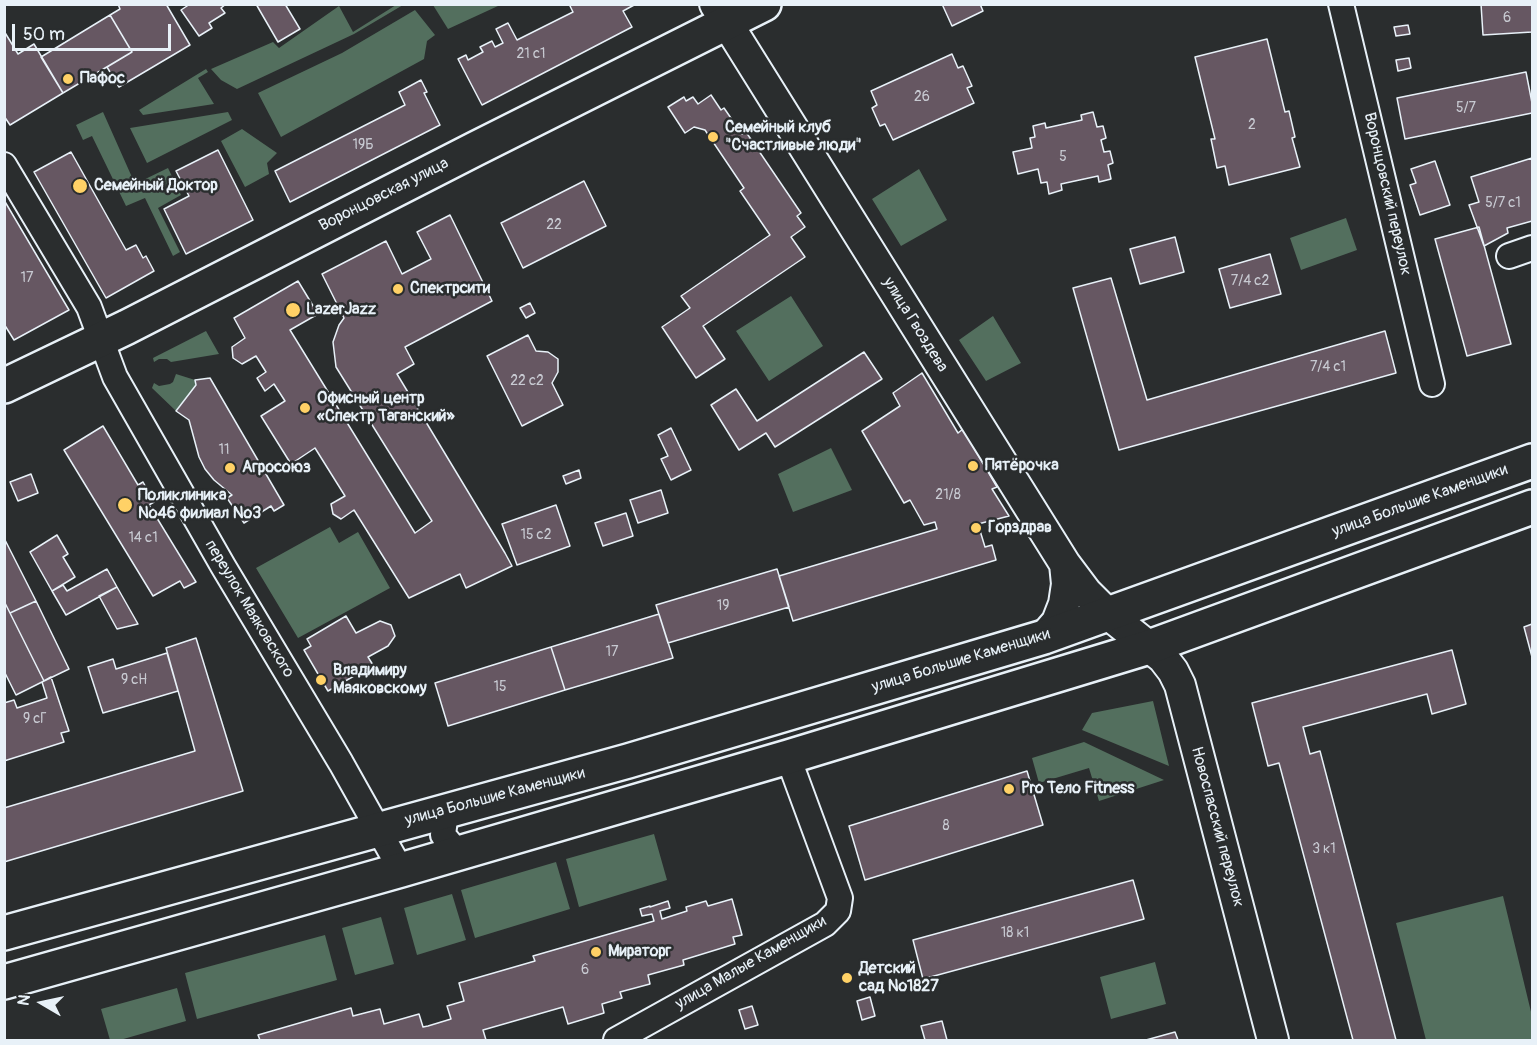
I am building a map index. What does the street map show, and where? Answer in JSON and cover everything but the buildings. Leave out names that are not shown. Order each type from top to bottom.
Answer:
[{"type":"main road","name":"Воронцовская улица","points":[[4,386],[100,340],[720,14],[764,4]]},
{"type":"main road","name":"улица Большие Каменщики","points":[[4,982],[401,870],[788,757],[1129,631],[1533,460]]},
{"type":"main road","name":"улица Большие Каменщики","points":[[4,933],[628,761],[1044,637],[1206,625],[1533,507]]},
{"type":"street","name":"Воронцовский переулок","points":[[1341,4],[1432,384]]},
{"type":"street","name":"улица Гвоздева","points":[[720,14],[1065,564],[1086,592],[1129,631]]},
{"type":"street","name":"переулок Маяковского","points":[[4,165],[89,307],[115,376],[379,830]]},
{"type":"street","points":[[1509,256],[1533,248]]},
{"type":"street","points":[[1044,637],[1057,622],[1064,604],[1067,584],[1065,564]]},
{"type":"street","points":[[1180,685],[1179,668],[1184,651],[1192,638],[1206,625]]},
{"type":"street","name":"Новоспасский переулок","points":[[1129,631],[1162,658],[1173,671],[1180,685],[1273,1041]]},
{"type":"street","name":"улица Малые Каменщики","points":[[616,1041],[825,924],[838,911],[840,897],[788,757]]},
{"type":"street","points":[[458,808],[445,819],[443,835],[447,843],[454,848],[470,850]]},
{"type":"street","points":[[379,830],[401,870]]},
{"type":"green space","points":[[396,5],[403,5],[354,34],[237,89],[221,80],[211,69],[273,42],[279,48],[339,6],[353,32]]},
{"type":"green space","points":[[433,5],[497,5],[448,29]]},
{"type":"green space","points":[[415,10],[435,35],[427,41],[424,59],[281,137],[258,93],[342,53]]},
{"type":"green space","points":[[206,69],[208,72],[198,78],[214,104],[143,115],[139,110]]},
{"type":"green space","points":[[103,112],[135,184],[168,168],[181,195],[158,208],[180,252],[173,256],[145,198],[126,206],[92,136],[83,140],[76,125]]},
{"type":"green space","points":[[228,112],[232,120],[147,163],[130,128]]},
{"type":"green space","points":[[242,129],[277,153],[267,163],[269,174],[245,187],[221,141]]},
{"type":"green space","points":[[919,169],[947,220],[901,246],[872,199]]},
{"type":"green space","points":[[1346,218],[1357,250],[1301,270],[1290,238]]},
{"type":"green space","points":[[791,296],[823,346],[769,381],[736,331]]},
{"type":"green space","points":[[993,316],[1021,363],[986,381],[959,340]]},
{"type":"green space","points":[[206,331],[219,354],[171,362],[167,359],[159,359],[154,362],[153,358]]},
{"type":"green space","points":[[176,374],[195,380],[196,385],[176,411],[152,388],[154,383],[159,386],[170,384]]},
{"type":"green space","points":[[831,448],[852,490],[793,512],[778,474]]},
{"type":"green space","points":[[330,527],[339,543],[358,532],[390,588],[298,638],[256,568]]},
{"type":"green space","points":[[1153,701],[1169,766],[1082,730],[1092,713]]},
{"type":"green space","points":[[1084,742],[1164,780],[1099,801],[1089,768],[1039,783],[1032,758]]},
{"type":"green space","points":[[654,834],[667,880],[579,907],[566,859]]},
{"type":"green space","points":[[556,862],[570,909],[475,938],[461,890]]},
{"type":"green space","points":[[452,894],[466,940],[417,955],[404,908]]},
{"type":"green space","points":[[1503,896],[1532,1016],[1532,1040],[1426,1040],[1396,923]]},
{"type":"green space","points":[[381,917],[394,964],[355,975],[342,928]]},
{"type":"green space","points":[[325,935],[337,980],[197,1019],[185,973]]},
{"type":"green space","points":[[1155,962],[1166,1004],[1111,1019],[1100,977]]},
{"type":"green space","points":[[177,988],[186,1021],[120,1040],[110,1040],[101,1009]]},
{"type":"place","name":"Пафос","points":[[68,79]]},
{"type":"place","name":"Семейный клуб \"Счастливые люди\"","points":[[713,137]]},
{"type":"place","name":"Семейный Доктор","points":[[80,186]]},
{"type":"place","name":"Спектрсити","points":[[398,289]]},
{"type":"place","name":"LazerJazz","points":[[293,310]]},
{"type":"place","name":"Офисный центр «Спектр Таганский»","points":[[305,408]]},
{"type":"place","name":"Пятёрочка","points":[[973,466]]},
{"type":"place","name":"Агросоюз","points":[[230,468]]},
{"type":"place","name":"Поликлиника №46 филиал №3","points":[[125,505]]},
{"type":"place","name":"Горздрав","points":[[976,528]]},
{"type":"place","name":"Владимиру Маяковскому","points":[[321,680]]},
{"type":"place","name":"Pro Тело Fitness","points":[[1009,789]]},
{"type":"place","name":"Мираторг","points":[[596,952]]},
{"type":"place","name":"Детский сад №1827","points":[[847,978]]}]
